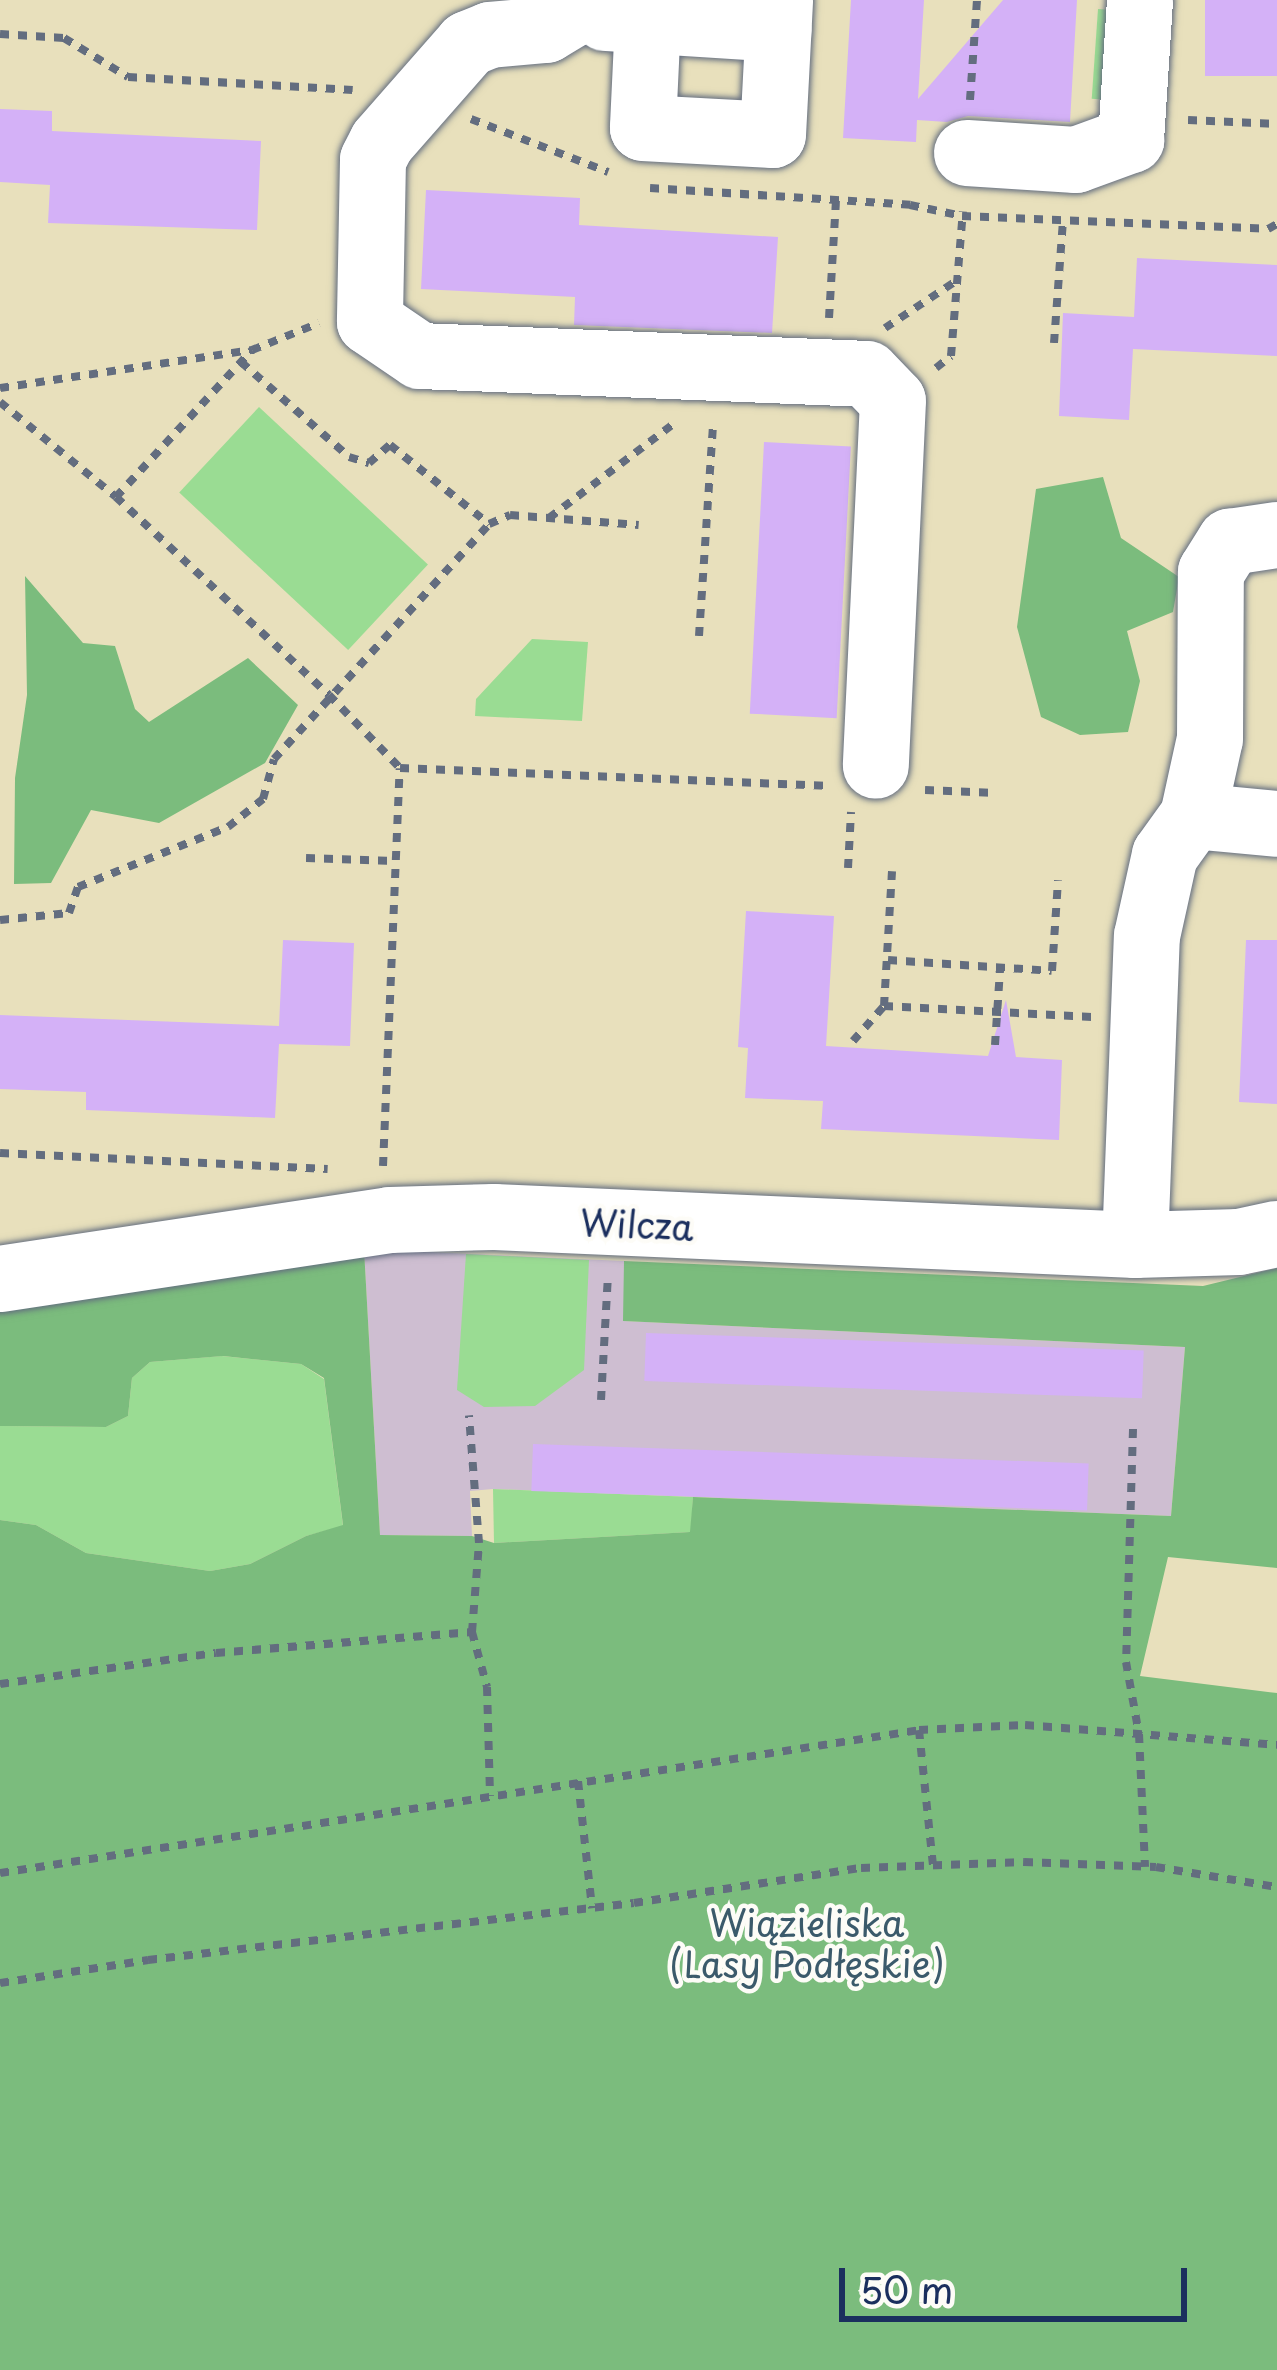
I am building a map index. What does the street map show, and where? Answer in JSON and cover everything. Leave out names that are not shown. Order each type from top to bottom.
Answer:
[{"type":"street","points":[[964,185],[1076,160],[1131,140],[1140,0]]},
{"type":"street","points":[[648,20],[643,128],[773,135],[780,15],[648,20],[572,8],[547,30],[490,34],[468,44],[373,160],[370,322],[419,356],[716,381],[800,371],[867,374],[893,401],[867,786]]},
{"type":"street","points":[[1135,1245],[1144,1020],[1156,885],[1165,855],[1193,816],[1210,739],[1211,572],[1230,542],[1277,535]]},
{"type":"street","points":[[1193,816],[1277,824]]},
{"type":"street","name":"Wilcza","points":[[0,1280],[390,1220],[494,1217],[1135,1245],[1239,1242],[1277,1234]]},
{"type":"path","points":[[0,34],[64,38],[128,77],[396,92],[622,177]]},
{"type":"path","points":[[1133,116],[1277,124]]},
{"type":"path","points":[[641,184],[660,191],[910,205],[964,185],[1063,220],[1268,229],[1277,224]]},
{"type":"path","points":[[867,374],[930,373],[951,356],[964,185]]},
{"type":"path","points":[[800,371],[828,325],[836,200]]},
{"type":"path","points":[[1054,343],[1063,220]]},
{"type":"path","points":[[0,388],[252,350],[371,303]]},
{"type":"path","points":[[116,497],[252,350]]},
{"type":"path","points":[[241,362],[349,457],[369,463],[390,445],[489,524]]},
{"type":"path","points":[[548,518],[716,381]]},
{"type":"path","points":[[699,636],[716,381]]},
{"type":"path","points":[[0,403],[116,497],[329,695],[400,768],[997,793]]},
{"type":"path","points":[[0,920],[69,913],[78,887],[228,827],[263,799],[274,759],[489,524],[511,515],[639,525]]},
{"type":"path","points":[[362,1172],[383,1173],[400,768]]},
{"type":"path","points":[[848,868],[867,786]]},
{"type":"path","points":[[306,858],[395,861]]},
{"type":"path","points":[[853,1041],[884,1006],[892,871]]},
{"type":"path","points":[[888,960],[1052,971],[1058,880]]},
{"type":"path","points":[[995,1045],[1000,970]]},
{"type":"path","points":[[884,1006],[1144,1020]]},
{"type":"path","points":[[0,1153],[341,1170]]},
{"type":"path","points":[[601,1400],[611,1223]]},
{"type":"path","points":[[469,1415],[479,1543],[472,1632],[487,1687],[490,1796]]},
{"type":"path","points":[[1133,1430],[1126,1662],[1139,1734],[1145,1867]]},
{"type":"path","points":[[0,1684],[216,1653],[472,1632]]},
{"type":"path","points":[[0,1873],[919,1730],[1025,1726],[1277,1745]]},
{"type":"path","points":[[919,1730],[933,1866]]},
{"type":"path","points":[[578,1781],[592,1908]]},
{"type":"path","points":[[0,1983],[148,1960],[592,1908],[861,1868],[1024,1862],[1145,1867],[1277,1887]]},
{"type":"shaded area","points":[[364,1249],[624,1261],[624,1321],[1185,1347],[1171,1516],[493,1489],[470,1491],[472,1536],[380,1535]]},
{"type":"green space","points":[[1098,9],[1113,10],[1107,100],[1092,99]]},
{"type":"green space","points":[[259,407],[428,565],[348,650],[179,493]]},
{"type":"green space","points":[[1103,477],[1121,538],[1179,577],[1173,612],[1127,631],[1140,681],[1128,732],[1080,735],[1041,717],[1017,627],[1036,489]]},
{"type":"green space","points":[[25,576],[83,643],[115,646],[135,709],[149,722],[248,658],[298,705],[265,763],[159,823],[91,810],[51,883],[14,884],[15,778],[27,695]]},
{"type":"green space","points":[[532,639],[588,642],[582,721],[475,716],[476,699]]},
{"type":"green space","name":"Wiązieliska (Lasy Podłęskie)","points":[[364,1249],[380,1535],[472,1536],[494,1543],[690,1532],[693,1497],[1171,1516],[1185,1347],[623,1321],[624,1261],[1203,1286],[1277,1268],[1277,1568],[1168,1557],[1140,1676],[1277,1693],[1277,2370],[0,2370],[0,1520],[36,1525],[86,1553],[210,1571],[250,1564],[306,1536],[343,1525],[324,1378],[301,1364],[223,1356],[150,1362],[132,1378],[128,1416],[106,1427],[0,1426],[0,1301]]},
{"type":"green space","points":[[466,1254],[589,1260],[584,1370],[535,1406],[484,1407],[457,1390]]},
{"type":"green space","points":[[222,1356],[301,1364],[324,1379],[343,1526],[306,1536],[250,1564],[210,1571],[86,1553],[36,1525],[0,1520],[0,1426],[106,1427],[128,1416],[132,1378],[150,1362]]},
{"type":"green space","points":[[493,1489],[693,1497],[691,1532],[494,1543]]},
{"type":"building","points":[[851,0],[924,0],[918,99],[1003,0],[1077,0],[1070,122],[968,116],[947,122],[917,120],[916,142],[843,138]]},
{"type":"building","points":[[1205,0],[1277,0],[1277,76],[1205,76]]},
{"type":"building","points":[[0,109],[52,111],[52,131],[261,141],[257,230],[48,223],[50,185],[0,182]]},
{"type":"building","points":[[426,190],[580,198],[579,225],[778,237],[772,333],[574,325],[575,297],[421,289]]},
{"type":"building","points":[[1137,258],[1277,265],[1277,356],[1133,349],[1129,420],[1059,416],[1063,313],[1134,317]]},
{"type":"building","points":[[764,442],[851,447],[837,718],[750,714]]},
{"type":"building","points":[[746,911],[834,916],[826,1046],[988,1056],[1006,1000],[1016,1057],[1062,1060],[1059,1140],[821,1129],[823,1101],[745,1098],[748,1048],[738,1047]]},
{"type":"building","points":[[283,940],[354,943],[350,1046],[279,1044],[275,1118],[86,1110],[86,1092],[0,1089],[0,1015],[279,1026]]},
{"type":"building","points":[[1246,940],[1277,940],[1277,1104],[1239,1102]]},
{"type":"building","points":[[646,1333],[1144,1350],[1142,1398],[644,1381]]},
{"type":"building","points":[[533,1444],[1089,1463],[1087,1510],[531,1491]]}]
